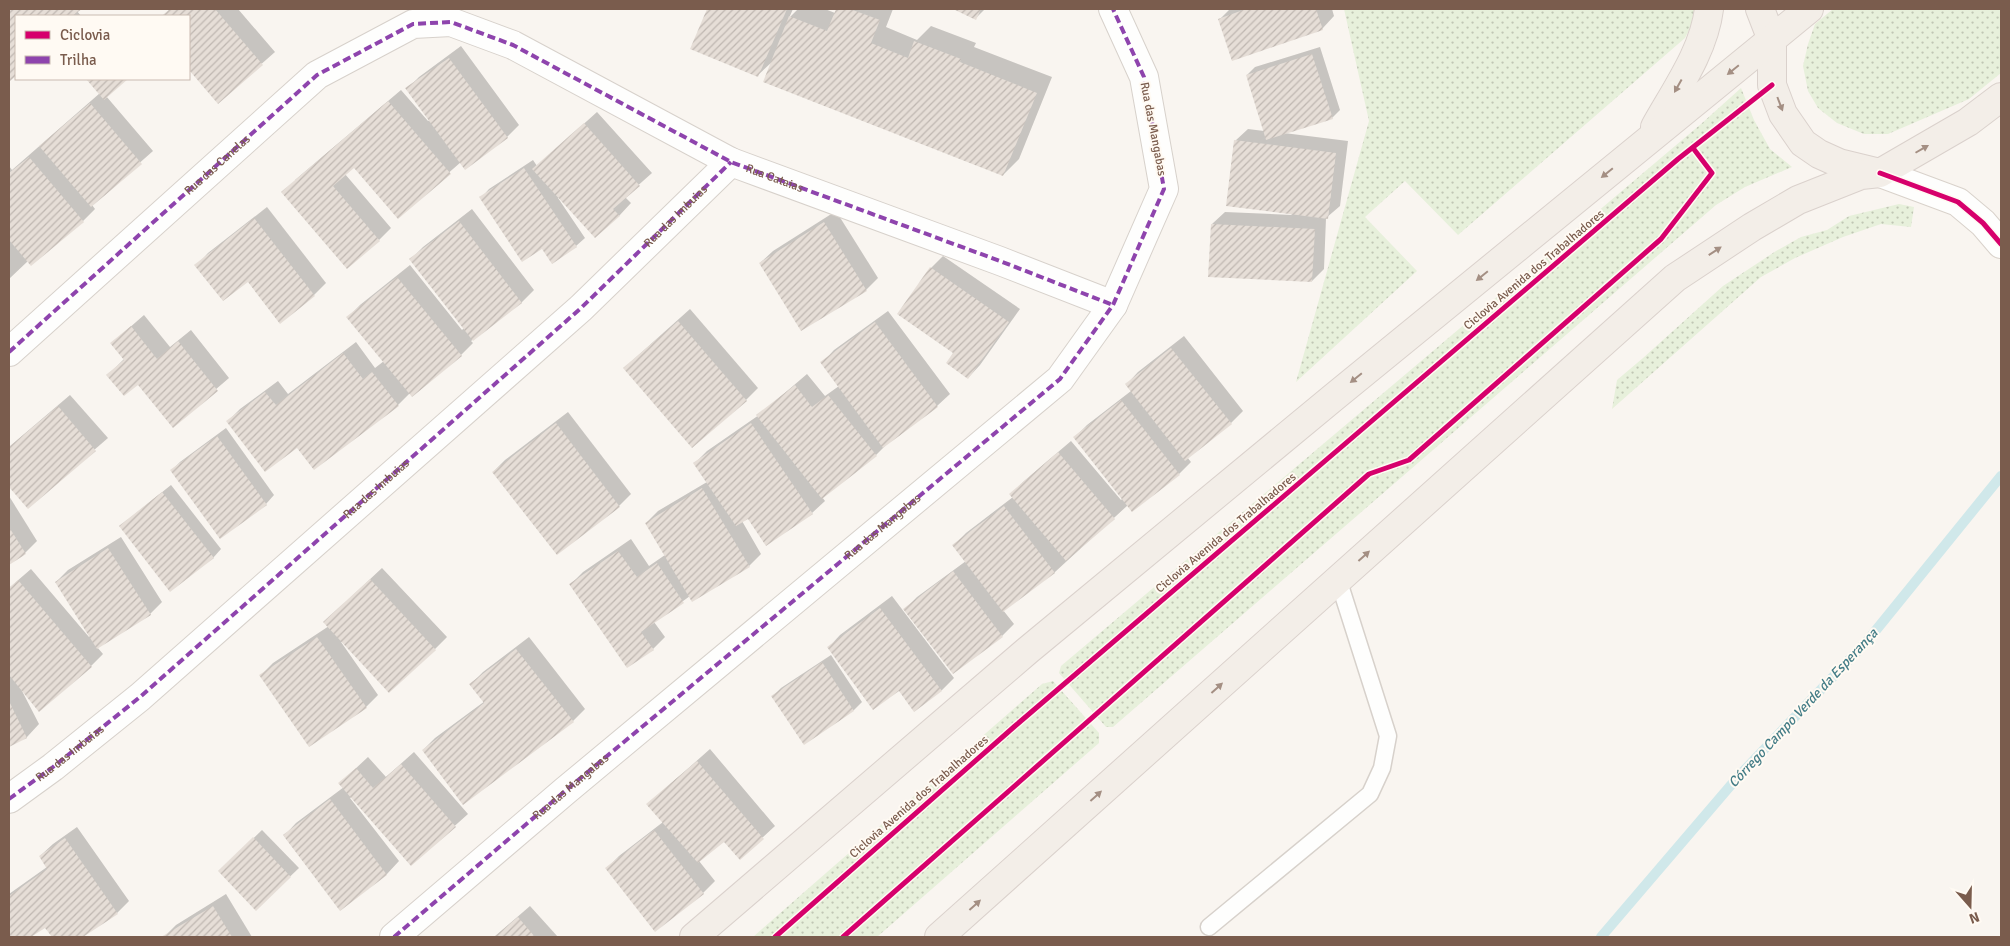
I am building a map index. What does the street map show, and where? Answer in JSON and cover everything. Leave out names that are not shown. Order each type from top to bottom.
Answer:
[{"type":"main road","points":[[1648,140],[1695,53],[1708,19],[1709,9]]},
{"type":"main road","points":[[1760,9],[1772,40],[1772,85],[1783,114],[1803,143],[1819,154],[1839,163],[1880,173]]},
{"type":"main road","points":[[694,937],[1027,651],[1808,9]]},
{"type":"main road","points":[[939,937],[1675,278],[1798,200],[1861,175],[1880,173],[1968,122],[2001,97]]},
{"type":"street","name":"Rua das Mangabas","points":[[394,937],[565,791],[1060,379],[1113,305],[1164,188],[1144,77],[1113,9]]},
{"type":"street","name":"Rua Cataias","points":[[451,22],[513,45],[731,162],[1113,305]]},
{"type":"street","name":"Rua das Canelas","points":[[9,352],[317,75],[412,24],[451,22]]},
{"type":"street","name":"Rua das Imbuias","points":[[9,799],[53,767],[140,697],[544,341],[581,308],[731,162]]},
{"type":"street","points":[[1880,173],[1958,202],[1983,223],[2001,244]]},
{"type":"lane","points":[[1209,927],[1370,794],[1382,768],[1388,736],[1338,579]]},
{"type":"green space","points":[[1344,9],[1700,9],[1685,38],[1458,235],[1405,181],[1365,217],[1417,271],[1296,382],[1369,121]]},
{"type":"green space","points":[[1833,9],[2001,9],[2001,73],[1969,99],[1888,134],[1864,134],[1837,123],[1818,108],[1808,91],[1803,66],[1808,44],[1815,24]]},
{"type":"green space","points":[[1741,88],[1754,120],[1770,149],[1792,167],[1745,187],[1716,205],[1113,727],[1106,727],[1059,673],[1061,666],[1701,124]]},
{"type":"green space","points":[[1899,204],[1914,207],[1911,227],[1881,224],[1843,237],[1795,258],[1761,277],[1612,409],[1617,380],[1723,286],[1801,237],[1827,230],[1849,216]]},
{"type":"green space","points":[[1053,681],[1099,733],[1099,743],[877,937],[753,937],[1042,684]]},
{"type":"building","points":[[9,9],[82,9],[73,15],[15,15],[15,77],[9,82]]},
{"type":"building","points":[[170,9],[215,9],[263,65],[218,104],[190,71],[190,15],[163,15]]},
{"type":"building","points":[[707,9],[787,9],[758,77],[690,49]]},
{"type":"building","points":[[836,9],[850,9],[880,20],[871,43],[908,58],[914,41],[961,59],[960,62],[1037,93],[1003,176],[763,82],[789,16],[827,31]]},
{"type":"building","points":[[953,9],[981,9],[976,20]]},
{"type":"building","points":[[1246,9],[1316,9],[1323,30],[1232,61],[1218,19]]},
{"type":"building","points":[[1312,54],[1333,119],[1266,140],[1246,75]]},
{"type":"building","points":[[449,58],[508,138],[465,170],[405,88]]},
{"type":"building","points":[[87,80],[127,80],[104,100]]},
{"type":"building","points":[[388,101],[451,174],[398,219],[354,168],[333,186],[380,241],[347,269],[281,192]]},
{"type":"building","points":[[90,103],[142,164],[91,207],[39,146]]},
{"type":"building","points":[[584,123],[640,186],[613,209],[620,216],[595,238],[532,169]]},
{"type":"building","points":[[1234,140],[1336,153],[1328,219],[1226,206]]},
{"type":"building","points":[[29,157],[84,222],[31,266],[9,240],[9,173]]},
{"type":"building","points":[[524,168],[577,247],[552,264],[542,249],[522,262],[479,197]]},
{"type":"building","points":[[254,218],[315,296],[280,324],[248,282],[223,301],[194,265]]},
{"type":"building","points":[[459,221],[522,303],[473,341],[409,259]]},
{"type":"building","points":[[824,222],[867,291],[801,331],[759,263]]},
{"type":"building","points":[[1211,224],[1315,229],[1312,282],[1208,277]]},
{"type":"building","points":[[930,267],[1009,322],[968,379],[946,363],[953,353],[897,314]]},
{"type":"building","points":[[397,277],[462,356],[412,397],[346,317]]},
{"type":"building","points":[[678,321],[747,401],[692,448],[623,368]]},
{"type":"building","points":[[875,322],[938,407],[883,448],[820,362]]},
{"type":"building","points":[[131,326],[157,359],[178,341],[218,391],[173,428],[138,385],[124,396],[106,375],[124,360],[110,343]]},
{"type":"building","points":[[1171,348],[1232,424],[1185,461],[1125,384]]},
{"type":"building","points":[[343,353],[363,379],[372,372],[399,406],[314,470],[297,448],[265,472],[226,421],[265,392],[276,405]]},
{"type":"building","points":[[795,385],[812,407],[828,395],[877,456],[822,499],[756,415]]},
{"type":"building","points":[[1121,400],[1180,475],[1132,512],[1073,437]]},
{"type":"building","points":[[58,406],[96,451],[28,509],[9,487],[9,447]]},
{"type":"building","points":[[556,423],[620,507],[557,555],[492,472]]},
{"type":"building","points":[[751,423],[813,514],[766,546],[748,519],[736,526],[693,463]]},
{"type":"building","points":[[217,436],[267,505],[220,539],[170,470]]},
{"type":"building","points":[[1058,452],[1115,519],[1066,561],[1009,494]]},
{"type":"building","points":[[702,488],[750,567],[692,602],[645,523]]},
{"type":"building","points":[[162,492],[214,558],[170,592],[119,526]]},
{"type":"building","points":[[1004,506],[1055,573],[1003,612],[952,545]]},
{"type":"building","points":[[9,527],[26,554],[9,565]]},
{"type":"building","points":[[108,548],[151,615],[97,649],[55,582]]},
{"type":"building","points":[[618,551],[637,577],[657,563],[684,603],[641,632],[654,650],[627,668],[569,584]]},
{"type":"building","points":[[953,571],[1003,637],[953,674],[903,609]]},
{"type":"building","points":[[370,579],[436,650],[389,693],[323,622]]},
{"type":"building","points":[[18,580],[92,667],[39,712],[9,675],[9,588]]},
{"type":"building","points":[[880,608],[942,691],[914,712],[899,691],[873,710],[827,647]]},
{"type":"building","points":[[317,637],[367,708],[309,747],[259,675]]},
{"type":"building","points":[[516,649],[574,722],[463,805],[422,750],[484,703],[469,684]]},
{"type":"building","points":[[822,662],[854,711],[804,745],[771,696]]},
{"type":"building","points":[[9,701],[27,738],[9,747]]},
{"type":"building","points":[[697,761],[764,839],[740,860],[724,842],[698,863],[646,804]]},
{"type":"building","points":[[401,764],[456,827],[411,866],[338,783],[356,768],[373,788]]},
{"type":"building","points":[[330,799],[387,875],[340,911],[283,835]]},
{"type":"building","points":[[654,830],[704,894],[655,932],[605,868]]},
{"type":"building","points":[[253,837],[291,877],[256,911],[218,871]]},
{"type":"building","points":[[65,838],[118,914],[83,937],[52,937],[45,928],[31,937],[9,937],[9,896],[47,869],[39,856]]},
{"type":"building","points":[[213,906],[232,937],[161,937]]},
{"type":"building","points":[[518,917],[535,937],[494,937]]},
{"type":"waterway","name":"Córrego Campo Verde da Esperança","points":[[1601,937],[1737,778],[1868,640],[2001,476]]},
{"type":"marked path","points":[[394,937],[565,791],[1060,379],[1113,305],[1164,189],[1144,77],[1113,9]]},
{"type":"marked path","points":[[9,352],[317,75],[413,24],[451,22],[513,45],[731,162],[1000,261],[1113,305]]},
{"type":"marked path","points":[[9,799],[53,767],[140,697],[581,308],[731,162]]},
{"type":"cycle path","name":"Ciclovia Avenida dos Trabalhadores","points":[[775,937],[1015,726],[1678,159],[1772,85]]},
{"type":"cycle path","points":[[843,937],[1369,474],[1409,460],[1661,239],[1712,173],[1693,148]]},
{"type":"cycle path","points":[[1880,173],[1958,202],[1983,223],[2001,244]]}]
